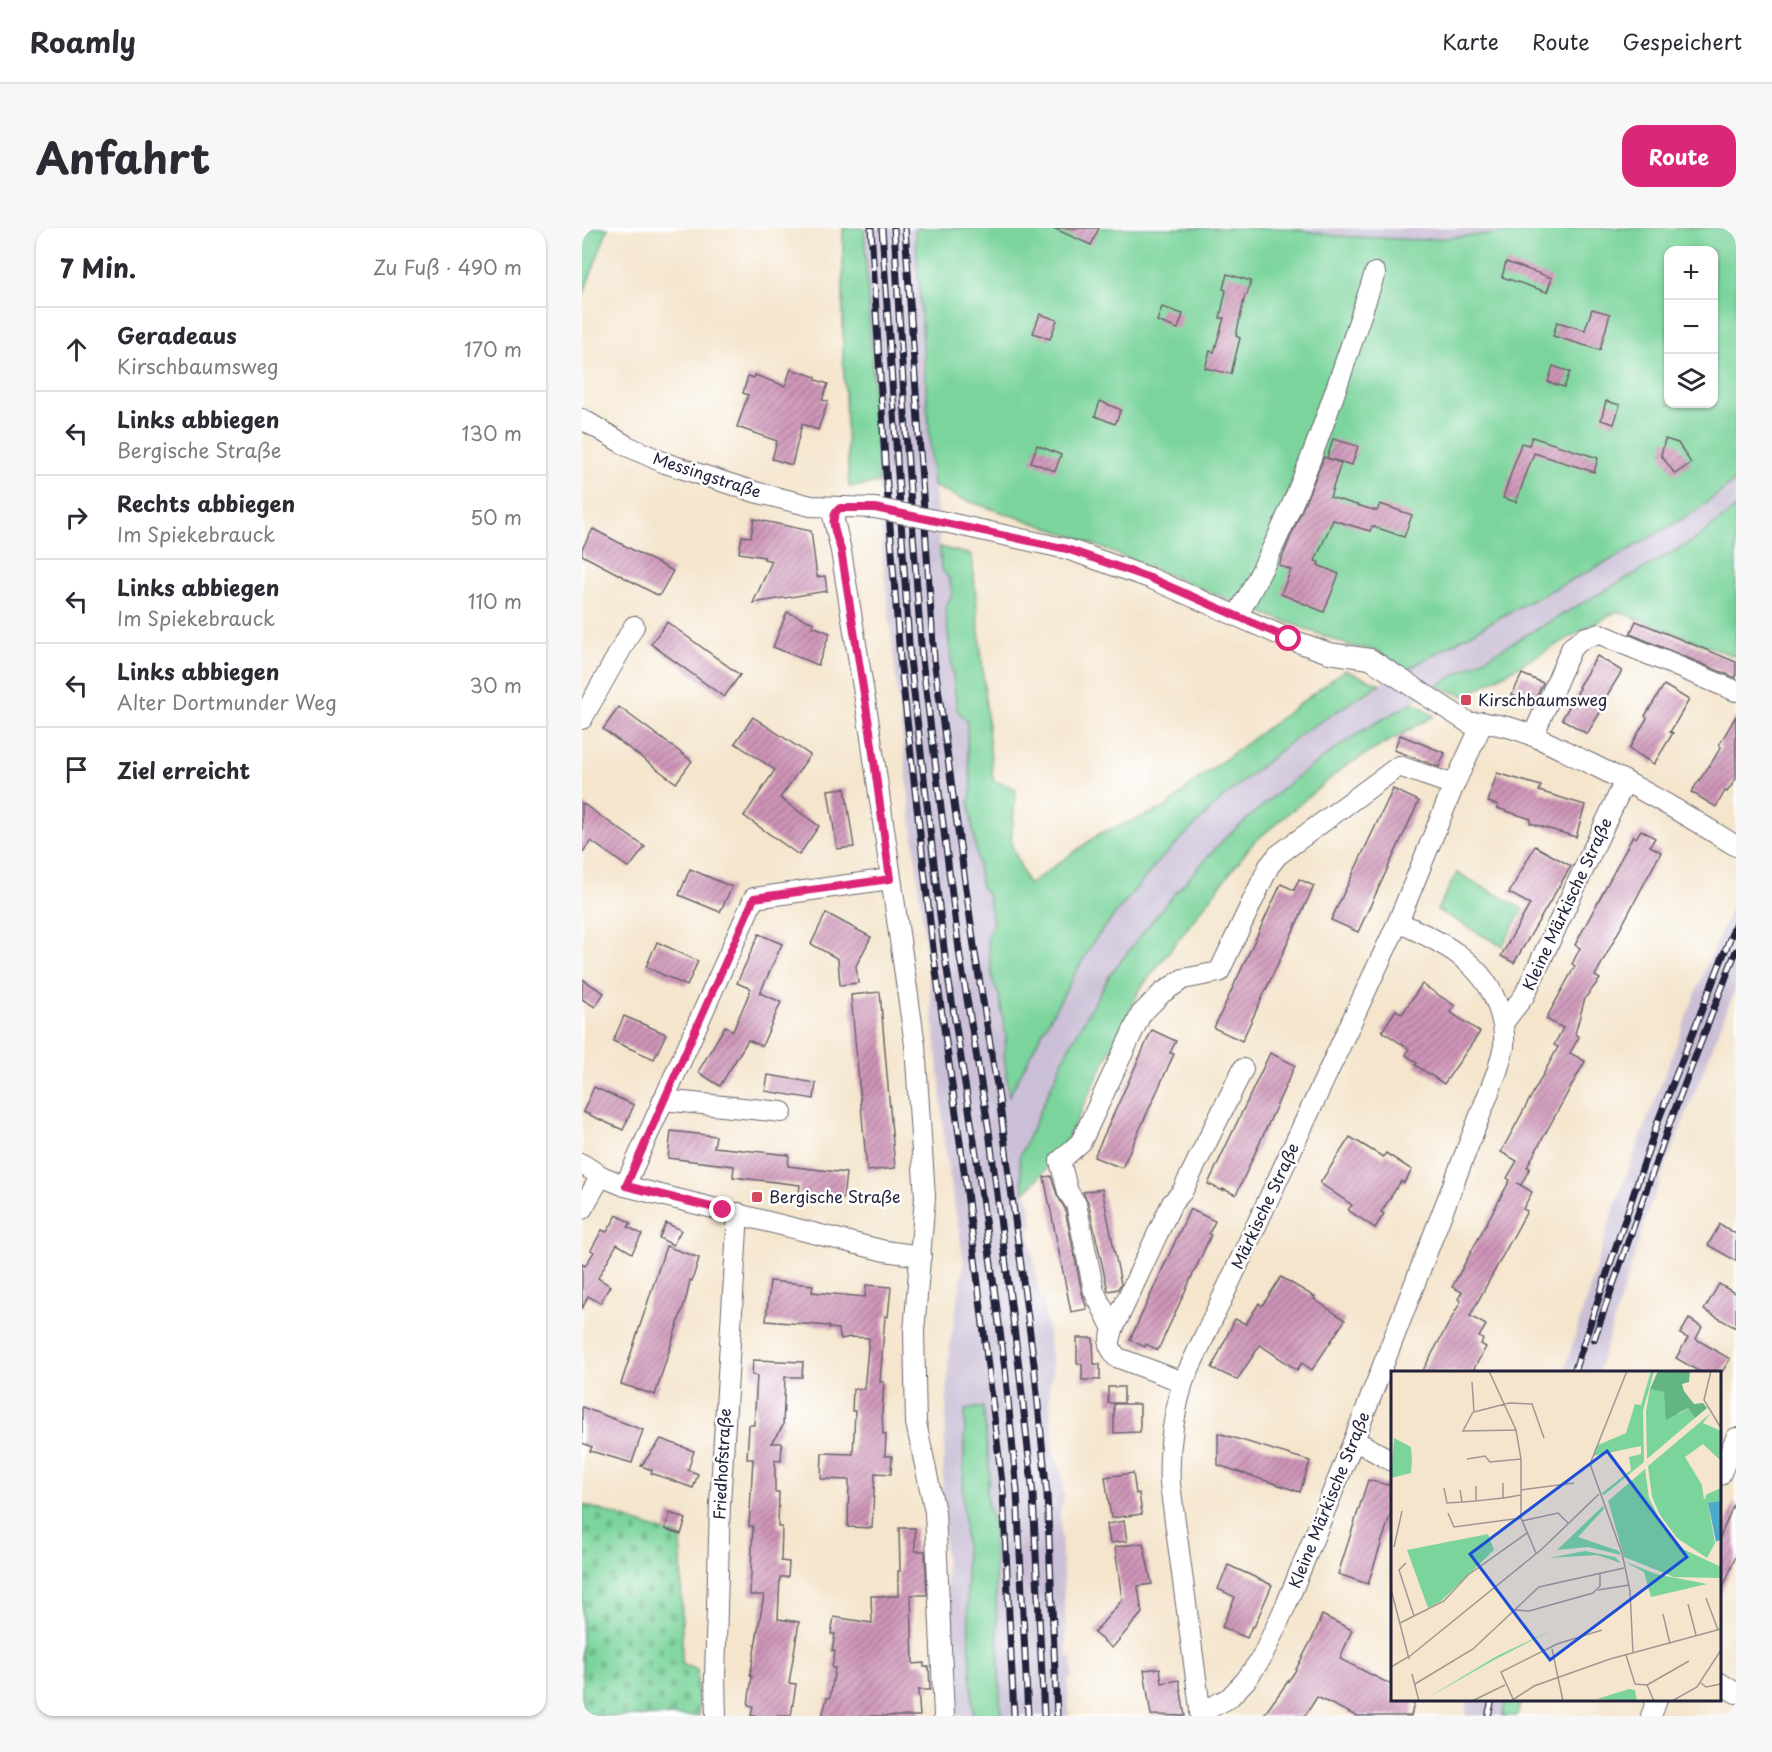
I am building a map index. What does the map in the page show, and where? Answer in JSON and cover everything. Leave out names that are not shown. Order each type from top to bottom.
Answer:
[{"type":"street","points":[[1237,616],[1282,531],[1340,381],[1375,273]]},
{"type":"street","name":"Messingstraße","points":[[582,419],[627,446],[665,463],[755,492],[811,506],[840,508]]},
{"type":"street","points":[[944,1716],[935,1512],[916,1423],[914,1332],[925,1197],[917,1066],[870,731],[841,550],[833,516],[840,508],[875,508],[1067,549],[1150,578],[1289,639],[1329,653],[1370,659],[1469,723],[1483,722],[1508,726],[1533,735],[1675,807],[1736,846]]},
{"type":"street","points":[[582,719],[634,626]]},
{"type":"street","points":[[1533,735],[1572,647],[1586,637],[1600,634],[1736,691]]},
{"type":"street","name":"Märkische Straße","points":[[1200,1714],[1168,1453],[1174,1414],[1183,1382],[1398,922],[1454,785],[1483,722]]},
{"type":"street","points":[[1113,1329],[1094,1291],[1076,1204],[1068,1192],[1060,1161],[1081,1142],[1141,1014],[1162,993],[1183,979],[1220,972],[1269,866],[1278,855],[1349,802],[1399,766],[1454,785]]},
{"type":"street","name":"Kleine Märkische Straße","points":[[1503,1023],[1524,996],[1625,781]]},
{"type":"street","points":[[626,1186],[754,898],[890,879]]},
{"type":"street","name":"Kleine Märkische Straße","points":[[1200,1714],[1229,1698],[1246,1680],[1262,1657],[1286,1605],[1354,1440],[1498,1070],[1504,1046],[1503,1023],[1489,985],[1475,968],[1460,955],[1432,938],[1398,922]]},
{"type":"street","points":[[1183,1382],[1116,1357],[1109,1345],[1113,1329],[1172,1203],[1182,1192],[1243,1069]]},
{"type":"street","points":[[663,1100],[782,1112]]},
{"type":"street","points":[[582,1164],[601,1176],[626,1186],[885,1251],[921,1256]]},
{"type":"street","points":[[582,1209],[601,1176]]},
{"type":"street","name":"Friedhofstraße","points":[[716,1716],[714,1677],[720,1504],[738,1213]]},
{"type":"street","points":[[1721,1471],[1736,1438]]},
{"type":"street","points":[[1354,1440],[1391,1460]]},
{"type":"street","points":[[1721,1684],[1736,1693]]},
{"type":"street","points":[[1651,1716],[1657,1701]]},
{"type":"shaded area","points":[[864,228],[915,228],[941,568],[950,580],[952,594],[945,608],[957,710],[967,721],[967,749],[972,788],[969,802],[993,923],[987,937],[993,982],[999,995],[1006,1037],[1004,1056],[1010,1095],[1093,942],[1156,864],[1225,796],[1299,735],[1380,684],[1515,609],[1618,556],[1696,511],[1736,480],[1736,508],[1696,539],[1436,686],[1360,732],[1294,779],[1224,839],[1162,908],[1024,1193],[1029,1198],[1032,1220],[1030,1234],[1038,1291],[1044,1304],[1053,1372],[1049,1387],[1054,1456],[1061,1469],[1064,1498],[1060,1513],[1067,1657],[1072,1657],[1072,1678],[1068,1679],[1069,1716],[954,1716],[942,1499],[949,1352],[964,1263],[944,1142],[940,1082],[883,559]]},
{"type":"shaded area","points":[[1286,228],[1550,228],[1418,240],[1337,236]]},
{"type":"shaded area","points":[[1736,898],[1736,987],[1648,1212],[1598,1371],[1564,1371],[1615,1205],[1706,966]]},
{"type":"shaded area","points":[[1468,1701],[1506,1701],[1502,1716],[1465,1716]]},
{"type":"green space","points":[[582,228],[608,228],[582,298]]},
{"type":"green space","points":[[843,228],[864,228],[879,483],[849,487],[843,355]]},
{"type":"green space","points":[[915,228],[1286,228],[1337,236],[1418,240],[1550,228],[1736,228],[1736,480],[1696,511],[1618,556],[1515,609],[1406,670],[1377,651],[1351,646],[1070,535],[959,498],[933,486]]},
{"type":"green space","points":[[1736,508],[1736,657],[1617,611],[1465,696],[1436,686],[1696,539]]},
{"type":"green space","points":[[940,547],[972,555],[993,780],[1016,789],[1011,843],[1028,885],[1101,833],[1165,808],[1197,780],[1345,670],[1380,684],[1299,735],[1225,796],[1156,864],[1093,942],[1009,1096],[1004,1056],[1006,1037],[999,995],[993,982],[987,937],[993,923],[988,895],[981,887],[969,802],[972,788],[967,749],[967,721],[957,710],[945,608],[952,594],[950,580],[941,568]]},
{"type":"green space","points":[[1413,702],[1434,716],[1345,766],[1253,843],[1140,989],[1060,1154],[1024,1193],[1019,1158],[1068,1049],[1110,975],[1162,908],[1224,839],[1294,779],[1360,732]]},
{"type":"green space","points":[[1457,873],[1523,909],[1502,946],[1437,910]]},
{"type":"green space","points":[[983,1407],[990,1473],[986,1492],[993,1522],[1001,1716],[973,1716],[963,1500],[965,1410]]},
{"type":"green space","points":[[582,1504],[681,1537],[682,1664],[697,1670],[699,1716],[582,1716]]},
{"type":"green space","points":[[1506,1701],[1521,1701],[1517,1716],[1502,1716]]},
{"type":"building","points":[[1053,228],[1099,228],[1091,245]]},
{"type":"building","points":[[1506,262],[1552,278],[1547,292],[1502,277]]},
{"type":"building","points":[[1227,274],[1251,281],[1247,295],[1245,295],[1236,336],[1240,338],[1231,374],[1205,368],[1210,351],[1214,352],[1224,318],[1220,318]]},
{"type":"building","points":[[1162,307],[1183,314],[1178,329],[1157,321]]},
{"type":"building","points":[[1592,309],[1610,314],[1600,350],[1553,336],[1557,322],[1585,330]]},
{"type":"building","points":[[1040,314],[1057,320],[1050,339],[1033,333]]},
{"type":"building","points":[[1553,366],[1570,372],[1564,387],[1548,382]]},
{"type":"building","points":[[791,369],[816,377],[816,380],[828,384],[822,400],[828,401],[818,430],[802,424],[792,465],[772,459],[777,441],[737,427],[748,395],[743,393],[748,376],[754,378],[755,375],[785,386]]},
{"type":"building","points":[[1100,401],[1121,410],[1115,424],[1095,416]]},
{"type":"building","points":[[1606,401],[1620,405],[1614,424],[1601,420]]},
{"type":"building","points":[[1532,437],[1598,458],[1594,472],[1534,453],[1516,502],[1503,498],[1521,443],[1529,445]]},
{"type":"building","points":[[1333,439],[1358,446],[1352,465],[1327,458]]},
{"type":"building","points":[[1665,439],[1678,443],[1691,463],[1675,474],[1661,455]]},
{"type":"building","points":[[1037,445],[1061,455],[1055,471],[1031,462]]},
{"type":"building","points":[[1324,457],[1341,463],[1330,497],[1377,511],[1380,504],[1412,515],[1404,537],[1372,526],[1370,531],[1333,520],[1315,561],[1319,562],[1318,565],[1339,574],[1324,612],[1281,594],[1291,570],[1279,565]]},
{"type":"building","points":[[754,519],[811,531],[817,577],[825,576],[827,591],[753,603],[772,561],[764,557],[739,553],[742,536],[751,537]]},
{"type":"building","points":[[593,529],[673,571],[659,596],[582,555],[582,549]]},
{"type":"building","points":[[787,612],[814,623],[812,626],[830,633],[818,665],[773,647]]},
{"type":"building","points":[[1636,621],[1736,662],[1736,678],[1630,634]]},
{"type":"building","points":[[667,622],[740,675],[724,697],[651,644]]},
{"type":"building","points":[[1597,656],[1622,671],[1587,734],[1562,719]]},
{"type":"building","points":[[1522,674],[1543,683],[1533,704],[1512,695]]},
{"type":"building","points":[[1664,685],[1689,700],[1654,764],[1629,749]]},
{"type":"building","points":[[619,707],[692,761],[676,783],[603,729]]},
{"type":"building","points":[[1736,716],[1736,779],[1727,792],[1725,791],[1716,807],[1691,792],[1721,747],[1719,745]]},
{"type":"building","points":[[753,717],[810,755],[780,798],[819,826],[799,855],[744,816],[775,770],[735,743]]},
{"type":"building","points":[[1400,735],[1445,753],[1439,767],[1394,750]]},
{"type":"building","points":[[1497,773],[1541,786],[1539,791],[1585,805],[1576,837],[1530,823],[1531,819],[1497,808],[1498,805],[1488,802]]},
{"type":"building","points":[[845,788],[854,847],[837,849],[828,790]]},
{"type":"building","points":[[1393,789],[1419,801],[1358,932],[1331,920]]},
{"type":"building","points":[[582,803],[645,847],[629,868],[591,841],[582,853]]},
{"type":"building","points":[[1641,830],[1655,838],[1650,846],[1661,852],[1595,976],[1600,979],[1585,998],[1575,1034],[1579,1037],[1570,1053],[1585,1061],[1527,1167],[1530,1168],[1521,1185],[1517,1183],[1532,1192],[1523,1209],[1527,1211],[1470,1316],[1486,1325],[1479,1337],[1483,1339],[1481,1344],[1486,1347],[1473,1371],[1423,1371],[1461,1301],[1458,1299],[1462,1292],[1452,1287],[1510,1180],[1507,1178],[1517,1161],[1501,1152],[1558,1047],[1554,1045],[1563,1028],[1546,1019],[1575,966],[1572,964],[1580,948],[1575,945],[1633,836],[1636,838]]},
{"type":"building","points":[[1535,846],[1571,866],[1514,963],[1501,956],[1530,904],[1509,893]]},
{"type":"building","points":[[690,869],[732,887],[720,912],[679,895]]},
{"type":"building","points":[[1299,879],[1314,886],[1242,1041],[1214,1028],[1281,884],[1294,890]]},
{"type":"building","points":[[826,913],[871,937],[856,966],[858,983],[840,985],[838,959],[811,944]]},
{"type":"building","points":[[759,934],[782,944],[760,993],[781,1002],[762,1046],[748,1040],[720,1086],[698,1072],[725,1026],[733,1031],[751,989],[737,983]]},
{"type":"building","points":[[657,942],[698,961],[687,986],[646,967]]},
{"type":"building","points":[[582,979],[604,993],[595,1007],[582,999]]},
{"type":"building","points":[[1422,984],[1455,1006],[1450,1012],[1480,1032],[1444,1084],[1415,1065],[1417,1063],[1406,1055],[1409,1049],[1382,1031],[1396,1010],[1402,1014]]},
{"type":"building","points":[[880,992],[895,1168],[867,1171],[851,995]]},
{"type":"building","points":[[624,1016],[666,1034],[654,1059],[613,1041]]},
{"type":"building","points":[[1152,1030],[1176,1041],[1170,1053],[1174,1054],[1122,1168],[1094,1157]]},
{"type":"building","points":[[1270,1053],[1295,1065],[1236,1195],[1208,1184]]},
{"type":"building","points":[[768,1075],[816,1083],[814,1099],[765,1091]]},
{"type":"building","points":[[594,1087],[634,1105],[623,1130],[583,1112]]},
{"type":"building","points":[[671,1131],[716,1136],[714,1147],[789,1155],[788,1166],[846,1173],[843,1199],[799,1194],[800,1185],[733,1177],[734,1166],[668,1158]]},
{"type":"building","points":[[1350,1137],[1383,1157],[1386,1153],[1412,1170],[1404,1183],[1401,1181],[1381,1212],[1384,1214],[1375,1228],[1348,1210],[1352,1205],[1320,1183]]},
{"type":"building","points":[[1051,1176],[1057,1195],[1065,1209],[1087,1309],[1071,1312],[1044,1177]]},
{"type":"building","points":[[1102,1189],[1121,1284],[1118,1289],[1108,1291],[1088,1202],[1083,1192]]},
{"type":"building","points":[[1190,1209],[1215,1221],[1209,1234],[1211,1235],[1158,1350],[1146,1344],[1145,1347],[1130,1340]]},
{"type":"building","points":[[617,1215],[631,1223],[628,1227],[642,1234],[632,1253],[617,1244],[598,1278],[610,1286],[600,1303],[588,1296],[582,1309],[582,1264],[585,1266],[594,1252],[591,1250],[602,1230],[607,1232]]},
{"type":"building","points":[[666,1223],[681,1230],[673,1245],[659,1238]]},
{"type":"building","points":[[1720,1224],[1736,1234],[1736,1261],[1708,1245]]},
{"type":"building","points":[[666,1246],[699,1258],[692,1281],[690,1280],[655,1395],[621,1384]]},
{"type":"building","points":[[1281,1277],[1315,1297],[1314,1299],[1345,1320],[1312,1370],[1302,1363],[1297,1370],[1260,1345],[1237,1380],[1212,1368],[1235,1319],[1246,1324],[1259,1303],[1262,1306]]},
{"type":"building","points":[[770,1281],[813,1285],[812,1292],[865,1297],[866,1285],[891,1287],[888,1317],[885,1316],[880,1382],[884,1382],[883,1434],[886,1434],[885,1456],[892,1456],[891,1474],[875,1473],[872,1528],[848,1527],[849,1480],[821,1479],[822,1453],[853,1454],[855,1411],[852,1411],[853,1389],[864,1389],[869,1338],[841,1339],[838,1329],[829,1328],[829,1326],[766,1321]]},
{"type":"building","points":[[1719,1284],[1736,1294],[1736,1328],[1704,1310]]},
{"type":"building","points":[[1689,1319],[1702,1327],[1696,1339],[1730,1359],[1722,1372],[1698,1371],[1676,1358],[1688,1338],[1680,1334]]},
{"type":"building","points":[[1077,1338],[1093,1338],[1094,1364],[1100,1364],[1100,1380],[1082,1380],[1082,1364],[1077,1363]]},
{"type":"building","points":[[753,1360],[803,1362],[802,1377],[785,1377],[783,1426],[771,1443],[782,1443],[781,1461],[775,1460],[775,1492],[779,1492],[778,1527],[782,1527],[781,1561],[789,1562],[788,1577],[780,1577],[778,1619],[799,1622],[789,1683],[796,1684],[791,1716],[751,1716],[753,1706],[748,1705],[752,1676],[750,1676],[764,1595],[750,1595],[753,1526],[749,1526],[753,1459],[747,1459],[749,1425],[754,1425],[757,1376],[752,1375]]},
{"type":"building","points":[[1108,1387],[1124,1387],[1124,1403],[1108,1403]]},
{"type":"building","points":[[1114,1404],[1140,1404],[1140,1432],[1114,1433]]},
{"type":"building","points":[[582,1407],[643,1430],[632,1463],[590,1451],[592,1447],[582,1443]]},
{"type":"building","points":[[1218,1433],[1310,1461],[1300,1492],[1218,1465]]},
{"type":"building","points":[[661,1439],[694,1451],[688,1470],[698,1474],[693,1488],[651,1473],[652,1470],[641,1466]]},
{"type":"building","points":[[1133,1473],[1142,1514],[1111,1518],[1105,1477]]},
{"type":"building","points":[[1368,1480],[1391,1486],[1391,1513],[1368,1584],[1338,1574]]},
{"type":"building","points":[[1735,1501],[1736,1556],[1721,1593],[1721,1535]]},
{"type":"building","points":[[670,1513],[686,1519],[681,1534],[665,1529]]},
{"type":"building","points":[[1124,1521],[1127,1541],[1110,1543],[1107,1524]]},
{"type":"building","points":[[899,1528],[915,1528],[915,1551],[925,1551],[927,1595],[911,1595],[913,1664],[924,1663],[924,1667],[929,1667],[930,1690],[918,1690],[920,1716],[822,1716],[827,1698],[830,1698],[835,1668],[832,1668],[835,1651],[832,1651],[835,1634],[831,1634],[834,1617],[872,1623],[871,1596],[898,1596]]},
{"type":"building","points":[[1143,1543],[1152,1584],[1138,1586],[1142,1613],[1112,1648],[1094,1633],[1122,1600],[1115,1547]]},
{"type":"building","points":[[1228,1565],[1272,1585],[1247,1638],[1222,1627],[1235,1597],[1218,1589]]},
{"type":"building","points":[[1322,1615],[1352,1630],[1340,1659],[1391,1684],[1391,1701],[1415,1701],[1411,1716],[1356,1716],[1317,1697],[1305,1716],[1263,1716],[1294,1673]]},
{"type":"building","points":[[1160,1668],[1162,1683],[1179,1680],[1185,1716],[1151,1715],[1144,1670]]},
{"type":"railway","points":[[871,228],[900,658],[934,957],[967,1192],[1003,1491],[1014,1716]]},
{"type":"railway","points":[[882,228],[910,659],[945,957],[977,1160],[1005,1369],[1017,1491],[1028,1716]]},
{"type":"railway","points":[[894,228],[922,659],[960,957],[989,1131],[1019,1367],[1033,1495],[1044,1716]]},
{"type":"railway","points":[[905,228],[934,659],[975,953],[999,1098],[1034,1364],[1047,1494],[1057,1716]]},
{"type":"railway","points":[[1574,1371],[1658,1121],[1736,923]]},
{"type":"railway","points":[[1594,1339],[1669,1125],[1736,951]]},
{"type":"railway","points":[[1488,1716],[1492,1701]]},
{"type":"place","name":"Kirschbaumsweg","points":[[1466,700]]},
{"type":"place","name":"Bergische Straße","points":[[757,1197]]},
{"type":"route","points":[[723,1210],[626,1186],[754,898],[890,879],[870,731],[841,550],[833,516],[836,511],[840,508],[875,508],[1067,549],[1150,578],[1289,639]]}]
